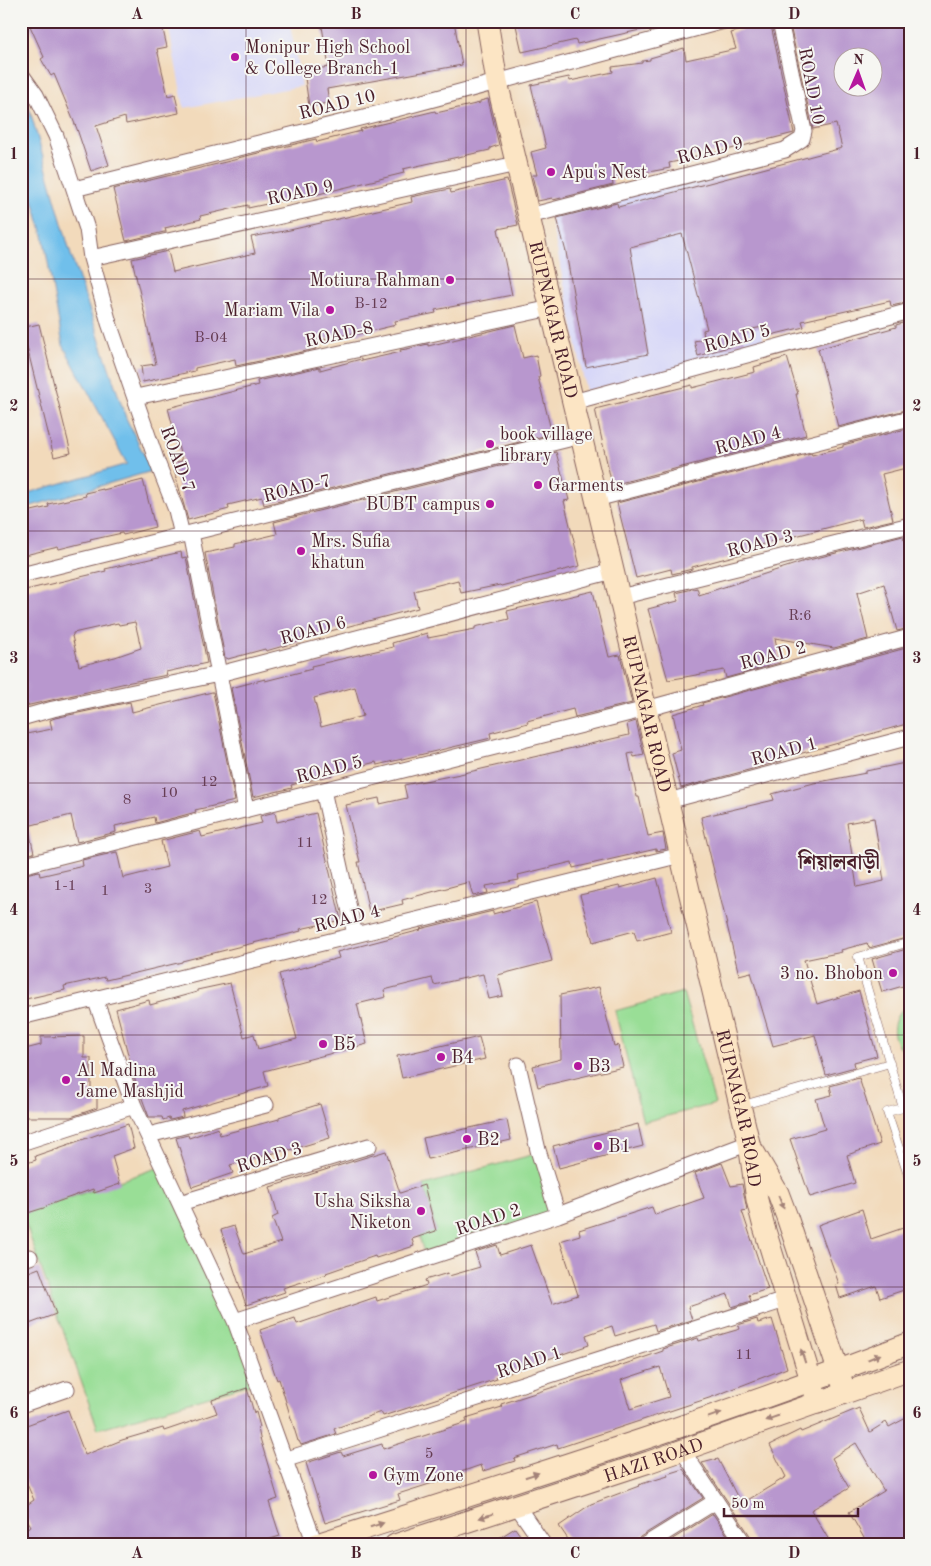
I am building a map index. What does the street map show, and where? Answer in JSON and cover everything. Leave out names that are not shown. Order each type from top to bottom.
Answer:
[{"type":"street","name":"RUPNAGAR ROAD","points":[[487,21],[497,82],[516,164],[750,1143],[756,1200],[785,1300],[818,1402]]},
{"type":"street","name":"ROAD 10","points":[[74,189],[391,110],[724,21]]},
{"type":"street","name":"ROAD 10","points":[[777,21],[781,26],[804,131],[802,139],[785,150]]},
{"type":"street","name":"ROAD-7","points":[[21,74],[36,95],[56,136],[87,229],[91,258],[109,323],[156,459],[187,534],[219,674],[246,810]]},
{"type":"street","name":"ROAD 9","points":[[529,216],[785,150]]},
{"type":"street","name":"ROAD 9","points":[[91,258],[516,164]]},
{"type":"street","name":"ROAD-8","points":[[136,397],[551,308]]},
{"type":"street","name":"ROAD 5","points":[[573,402],[910,311]]},
{"type":"street","name":"ROAD 4","points":[[596,499],[910,418]]},
{"type":"street","name":"ROAD-7","points":[[21,575],[581,436]]},
{"type":"street","name":"ROAD 3","points":[[620,598],[910,525]]},
{"type":"street","name":"ROAD 6","points":[[21,718],[219,674],[613,571]]},
{"type":"street","name":"ROAD 2","points":[[646,709],[910,638]]},
{"type":"street","name":"ROAD 5","points":[[21,866],[646,709]]},
{"type":"street","name":"ROAD 1","points":[[668,801],[910,737]]},
{"type":"street","points":[[323,790],[355,935]]},
{"type":"street","name":"ROAD 4","points":[[21,1017],[681,855]]},
{"type":"street","points":[[96,999],[134,1106],[235,1321],[315,1545],[669,1431],[811,1381],[910,1343]]},
{"type":"street","points":[[518,1065],[538,1150],[558,1216]]},
{"type":"street","points":[[149,1135],[266,1105]]},
{"type":"street","points":[[21,1143],[134,1106]]},
{"type":"street","name":"ROAD 2","points":[[235,1321],[558,1216],[750,1143]]},
{"type":"street","points":[[750,1143],[778,1193],[846,1393]]},
{"type":"street","name":"ROAD 3","points":[[180,1203],[369,1146]]},
{"type":"street","name":"ROAD 1","points":[[284,1460],[785,1300]]},
{"type":"street","name":"HAZI ROAD","points":[[395,1545],[682,1450],[910,1370]]},
{"type":"street","points":[[21,1405],[67,1389]]},
{"type":"street","points":[[682,1450],[746,1545]]},
{"type":"street","points":[[645,1545],[716,1501]]},
{"type":"street","points":[[517,1506],[544,1545]]},
{"type":"lane","points":[[910,942],[858,957],[890,1063],[906,1107],[888,1112],[910,1181]]},
{"type":"lane","points":[[740,1106],[890,1063]]},
{"type":"shaded area","name":"Monipur High School & College Branch-1","points":[[208,21],[289,21],[302,86],[184,108],[169,29]]},
{"type":"shaded area","points":[[724,172],[765,346],[586,391],[550,215]]},
{"type":"green space","points":[[683,992],[715,1104],[643,1122],[615,1011]]},
{"type":"green space","points":[[910,1004],[910,1055],[897,1044],[894,1030],[898,1015]]},
{"type":"green space","points":[[535,1154],[554,1213],[424,1253],[419,1236],[436,1230],[424,1185]]},
{"type":"green space","points":[[163,1166],[257,1382],[98,1429],[22,1214]]},
{"type":"water","points":[[21,94],[29,107],[71,255],[126,418],[152,471],[21,509],[21,495],[127,464],[63,345],[43,235],[21,158]]},
{"type":"building","points":[[41,21],[161,21],[167,47],[157,49],[168,96],[175,94],[179,113],[126,124],[125,117],[96,126],[109,165],[91,171],[77,129],[54,74],[51,76],[41,59],[44,57],[30,26]]},
{"type":"building","points":[[321,21],[454,21],[462,65],[327,89],[329,103],[309,106],[304,71],[329,67]]},
{"type":"building","points":[[515,21],[648,21],[649,28],[577,44],[576,40],[522,52]]},
{"type":"building","points":[[789,21],[910,21],[910,302],[891,306],[890,301],[802,321],[804,327],[771,335],[768,326],[742,331],[745,342],[698,356],[694,341],[704,339],[703,330],[707,329],[682,234],[630,247],[648,354],[586,367],[566,252],[557,218],[617,203],[618,207],[842,148],[836,124],[813,129]]},
{"type":"building","points":[[768,22],[772,30],[794,133],[715,153],[684,158],[684,160],[669,163],[670,168],[612,179],[613,185],[553,200],[552,198],[538,201],[532,175],[537,175],[531,152],[546,148],[531,85],[569,77],[570,81],[613,72],[612,67],[642,63],[642,61],[650,60],[650,58],[684,48],[686,60],[736,49],[731,33]]},
{"type":"building","points":[[488,99],[499,145],[490,148],[490,150],[403,169],[404,173],[290,201],[290,199],[248,208],[248,205],[200,216],[201,219],[165,228],[166,232],[126,241],[113,189],[316,139],[317,142],[361,131],[360,129],[435,111],[436,113],[480,103],[480,101]]},
{"type":"building","points":[[507,180],[518,225],[498,229],[512,295],[435,310],[436,313],[395,321],[396,325],[314,342],[316,349],[236,366],[235,359],[195,368],[195,371],[143,382],[141,366],[156,364],[132,259],[168,251],[173,272],[255,253],[251,237],[412,202],[411,197],[450,189],[451,193]]},
{"type":"building","points":[[910,321],[910,409],[838,427],[818,349],[896,327],[896,325]]},
{"type":"building","points":[[39,324],[71,453],[54,457],[26,343],[21,344],[21,328]]},
{"type":"building","points":[[515,325],[523,358],[536,355],[540,376],[538,377],[552,434],[264,505],[262,497],[228,505],[229,509],[188,520],[172,463],[182,461],[168,408],[258,385],[257,381],[320,367],[320,370]]},
{"type":"building","points":[[787,357],[798,394],[796,394],[806,435],[612,485],[595,409],[692,385],[692,388],[755,372],[754,367]]},
{"type":"building","points":[[910,428],[910,467],[882,474],[893,520],[863,527],[861,519],[757,546],[757,550],[692,567],[692,569],[672,574],[671,569],[636,578],[617,503],[811,453],[812,455]]},
{"type":"building","points":[[556,452],[569,500],[564,501],[580,566],[501,586],[461,593],[458,580],[414,591],[418,608],[300,639],[301,641],[266,651],[265,649],[228,659],[225,658],[205,553],[235,547],[235,544],[277,534],[274,522]]},
{"type":"building","points":[[143,480],[155,527],[21,556],[21,517],[28,515],[27,512],[49,507],[48,504],[86,496],[85,493]]},
{"type":"building","points":[[903,536],[904,541],[910,540],[910,628],[897,631],[884,584],[857,593],[868,639],[834,648],[775,638],[780,663],[726,678],[724,670],[668,680],[648,609],[678,601],[676,593],[697,588],[699,595],[805,561]]},
{"type":"building","points":[[181,552],[182,558],[186,557],[207,663],[166,672],[167,675],[21,707],[21,591],[106,571],[105,569]],"holes":[[[135,622],[141,648],[79,666],[72,636],[73,633],[118,623],[119,625]]]},
{"type":"building","points":[[593,591],[609,657],[620,655],[632,703],[575,717],[573,709],[490,733],[491,738],[377,765],[376,762],[291,785],[292,788],[253,797],[231,688],[312,669],[311,666],[393,647],[392,643],[427,633],[428,638],[475,629],[475,627],[509,619],[507,611]],"holes":[[[355,687],[363,716],[321,727],[314,698]]]},
{"type":"building","points":[[910,647],[910,723],[781,759],[782,761],[681,788],[672,753],[681,750],[673,714],[703,705],[702,703]]},
{"type":"building","points":[[213,692],[235,801],[195,810],[196,812],[155,823],[154,817],[115,826],[116,832],[77,842],[71,815],[28,826],[34,853],[21,856],[21,735],[52,729],[50,720],[55,718],[130,702],[132,712]]},
{"type":"building","points":[[636,721],[644,755],[634,757],[633,753],[628,754],[637,797],[639,797],[648,836],[663,833],[666,849],[656,851],[656,849],[573,868],[572,862],[518,875],[519,880],[486,886],[488,893],[473,896],[469,882],[402,900],[403,904],[369,912],[358,862],[360,862],[346,805],[379,798],[380,804],[407,798],[404,785],[629,735],[627,724]]},
{"type":"building","points":[[910,762],[910,937],[869,948],[867,943],[841,950],[842,952],[804,960],[817,1004],[859,991],[877,1056],[854,1062],[855,1067],[826,1075],[815,1035],[773,1046],[751,972],[739,975],[701,817],[774,800],[772,794],[814,783],[866,773],[866,771]],"holes":[[[874,818],[884,881],[857,887],[847,823]]]},
{"type":"building","points":[[275,812],[277,822],[316,813],[341,920],[300,929],[301,931],[182,962],[106,980],[105,977],[64,986],[65,990],[26,999],[21,973],[21,875],[39,871],[40,876],[79,867],[83,866],[82,860],[117,852],[123,878],[167,867],[161,841],[200,831],[202,837],[262,823],[260,816]]},
{"type":"building","points":[[657,878],[671,932],[637,941],[634,931],[593,942],[580,895],[619,886],[620,888]]},
{"type":"building","points":[[536,902],[552,961],[498,975],[503,996],[489,999],[483,974],[434,985],[432,978],[384,990],[386,997],[357,1004],[367,1044],[264,1071],[268,1086],[182,1111],[183,1117],[163,1120],[162,1117],[149,1117],[134,1077],[116,1009],[149,1000],[150,1005],[197,992],[197,990],[230,983],[244,1037],[254,1034],[258,1049],[297,1039],[279,974],[339,958],[337,952],[420,929],[493,911],[493,914]]},
{"type":"building","name":"3 no. Bhobon","points":[[910,948],[910,984],[882,992],[872,959]]},
{"type":"building","points":[[599,987],[614,1046],[618,1045],[623,1067],[538,1087],[533,1066],[561,1059],[560,995]]},
{"type":"building","name":"Al Madina Jame Mashjid","points":[[84,1036],[84,1058],[91,1058],[91,1094],[97,1094],[97,1108],[71,1117],[21,1117],[21,1050],[41,1045],[41,1037]]},
{"type":"building","name":"B4","points":[[479,1037],[485,1059],[402,1078],[397,1056]]},
{"type":"building","points":[[859,1078],[880,1144],[847,1155],[855,1183],[810,1197],[790,1139],[825,1129],[816,1099],[832,1095],[830,1086]]},
{"type":"building","points":[[320,1104],[330,1138],[230,1165],[233,1173],[192,1187],[176,1138],[188,1135],[189,1138],[218,1128],[220,1135],[279,1119],[279,1117]]},
{"type":"building","name":"B2","points":[[507,1120],[511,1140],[428,1159],[423,1138]]},
{"type":"building","points":[[128,1124],[134,1148],[112,1156],[120,1184],[94,1193],[93,1189],[21,1215],[21,1165],[36,1160],[35,1156]]},
{"type":"building","name":"B1","points":[[638,1124],[643,1146],[559,1168],[553,1146]]},
{"type":"building","points":[[386,1151],[400,1193],[424,1185],[436,1231],[412,1239],[414,1246],[376,1258],[375,1256],[283,1288],[285,1292],[246,1305],[221,1230],[234,1226],[244,1254],[281,1242],[272,1218],[278,1215],[270,1187]]},
{"type":"building","points":[[722,1163],[731,1186],[742,1184],[747,1210],[742,1211],[768,1289],[749,1295],[751,1301],[732,1307],[728,1294],[688,1307],[692,1320],[656,1331],[654,1324],[615,1336],[612,1326],[586,1335],[589,1345],[496,1377],[497,1379],[383,1416],[381,1412],[336,1428],[334,1429],[336,1434],[301,1445],[298,1441],[279,1379],[277,1380],[260,1330],[295,1318],[297,1324],[376,1297],[377,1301],[427,1285],[425,1280],[448,1273],[449,1276],[480,1267],[475,1252],[497,1245],[500,1255],[531,1245],[552,1304],[578,1295],[560,1241],[580,1235],[579,1230],[652,1207],[655,1215],[704,1198],[695,1173]]},
{"type":"building","points":[[862,1209],[871,1239],[906,1227],[910,1238],[910,1288],[880,1298],[876,1286],[840,1298],[836,1285],[839,1284],[818,1225]]},
{"type":"building","points":[[39,1268],[56,1314],[21,1327],[21,1275]]},
{"type":"building","points":[[757,1319],[758,1323],[772,1319],[787,1368],[712,1397],[558,1448],[557,1444],[514,1458],[515,1461],[483,1471],[481,1465],[455,1474],[455,1476],[398,1494],[400,1500],[325,1523],[306,1463],[341,1452],[343,1456],[382,1444],[383,1449],[467,1422],[466,1418],[502,1407],[501,1404],[619,1366],[663,1351],[663,1349],[698,1338],[699,1341],[740,1329],[738,1325]],"holes":[[[660,1367],[669,1397],[630,1409],[621,1380]]]},
{"type":"building","points":[[247,1388],[254,1413],[256,1412],[260,1427],[258,1428],[260,1438],[278,1499],[269,1502],[280,1536],[251,1545],[24,1545],[21,1531],[31,1526],[21,1509],[34,1500],[21,1471],[21,1427],[68,1410],[85,1455],[122,1440],[163,1428],[164,1431],[217,1413],[212,1400]]},
{"type":"building","points":[[859,1408],[870,1432],[886,1422],[889,1427],[910,1416],[910,1545],[868,1545],[849,1512],[884,1491],[856,1443],[832,1458],[849,1488],[811,1510],[832,1545],[754,1545],[753,1540],[702,1463],[718,1459],[741,1504],[786,1477],[770,1445],[800,1430],[801,1432]]},
{"type":"building","points":[[683,1469],[703,1498],[640,1537],[636,1545],[572,1545],[559,1526],[591,1504]]},
{"type":"building","points":[[713,1514],[734,1545],[663,1545]]},
{"type":"building","points":[[515,1528],[527,1545],[488,1545]]},
{"type":"place","name":"Monipur High School & College Branch-1","points":[[235,57]]},
{"type":"place","name":"Apu's Nest","points":[[551,172]]},
{"type":"place","name":"Motiura Rahman","points":[[450,280]]},
{"type":"place","name":"Mariam Vila","points":[[330,310]]},
{"type":"place","name":"book village library","points":[[490,444]]},
{"type":"place","name":"Garments","points":[[538,485]]},
{"type":"place","name":"BUBT campus","points":[[490,504]]},
{"type":"place","name":"Mrs. Sufia khatun","points":[[301,551]]},
{"type":"place","name":"3 no. Bhobon","points":[[893,973]]},
{"type":"place","name":"B5","points":[[323,1044]]},
{"type":"place","name":"B4","points":[[441,1057]]},
{"type":"place","name":"B3","points":[[578,1066]]},
{"type":"place","name":"Al Madina Jame Mashjid","points":[[66,1080]]},
{"type":"place","name":"B2","points":[[467,1139]]},
{"type":"place","name":"B1","points":[[598,1146]]},
{"type":"place","name":"Usha Siksha Niketon","points":[[421,1211]]},
{"type":"place","name":"Gym Zone","points":[[373,1475]]},
{"type":"district","name":"শিয়ালবাড়ী","points":[[839,862]]}]
